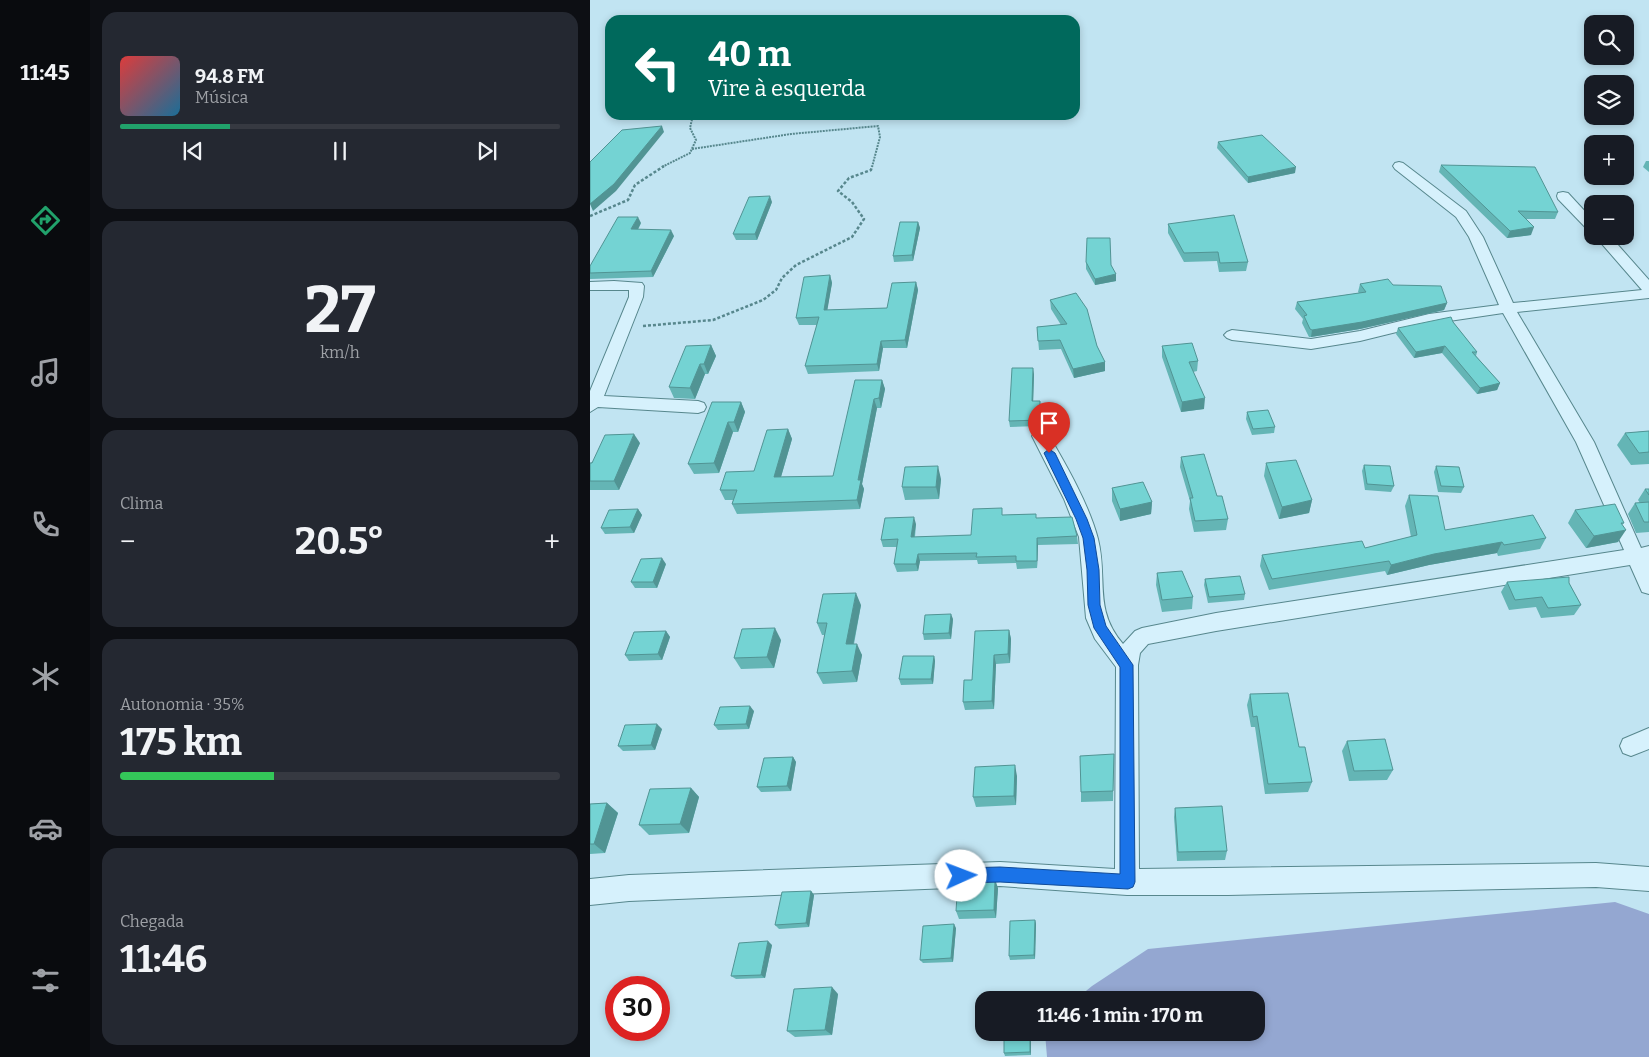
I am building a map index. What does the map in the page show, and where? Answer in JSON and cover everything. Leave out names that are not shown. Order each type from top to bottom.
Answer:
[{"type":"street","points":[[1399,166],[1460,214],[1476,238],[1508,308],[1585,442],[1643,555],[1649,586]]},
{"type":"street","points":[[1563,196],[1584,218]]},
{"type":"street","points":[[1610,245],[1649,290]]},
{"type":"street","points":[[590,286],[614,284],[637,286],[636,297],[591,403],[698,407]]},
{"type":"street","points":[[1232,335],[1312,344],[1360,336],[1429,319],[1508,308],[1649,294]]},
{"type":"street","points":[[1041,436],[1082,519],[1088,538],[1093,570],[1094,605],[1100,628],[1127,665]]},
{"type":"street","points":[[1128,882],[1127,665],[1131,650],[1142,637],[1216,622],[1643,555]]},
{"type":"street","points":[[590,892],[629,888],[1000,874],[1128,882],[1238,882],[1596,875],[1649,879]]},
{"type":"path","points":[[590,216],[628,200],[635,185],[658,169],[690,153],[696,140],[690,128],[692,120]]},
{"type":"path","points":[[623,328],[713,320],[763,300],[776,290],[782,278],[796,266],[852,237],[864,219],[852,202],[838,191],[849,178],[870,170],[880,137],[878,126],[791,134],[692,149]]},
{"type":"shaded area","points":[[1615,902],[1649,914],[1649,1057],[1047,1057],[1046,1041],[1265,1041],[1265,991],[1086,991],[1148,949]]},
{"type":"building","points":[[662,126],[614,184],[590,204],[590,162],[622,130]]},
{"type":"building","points":[[1262,135],[1296,167],[1248,177],[1218,142]]},
{"type":"building","points":[[1441,165],[1535,167],[1558,212],[1518,211],[1534,227],[1510,231]]},
{"type":"building","points":[[770,196],[755,234],[733,234],[749,197]]},
{"type":"building","points":[[1234,215],[1248,262],[1220,263],[1218,252],[1184,253],[1168,224]]},
{"type":"building","points":[[618,217],[638,217],[631,229],[671,230],[651,271],[590,273],[590,266]]},
{"type":"building","points":[[900,222],[918,222],[912,255],[893,256]]},
{"type":"building","points":[[1087,238],[1110,238],[1111,265],[1116,274],[1095,279],[1086,262]]},
{"type":"building","points":[[830,275],[824,310],[887,308],[892,283],[916,282],[905,340],[881,341],[877,364],[805,366],[819,317],[796,318],[804,277]]},
{"type":"building","points":[[1388,279],[1393,285],[1441,286],[1447,303],[1362,322],[1312,330],[1304,316],[1307,315],[1297,302],[1366,292],[1360,284]]},
{"type":"building","points":[[1076,293],[1087,309],[1097,346],[1105,362],[1073,369],[1060,340],[1038,341],[1037,327],[1067,324],[1050,300]]},
{"type":"building","points":[[1451,317],[1477,352],[1472,352],[1500,383],[1480,388],[1445,346],[1416,352],[1398,328]]},
{"type":"building","points":[[1192,343],[1198,361],[1189,362],[1205,398],[1182,402],[1162,346]]},
{"type":"building","points":[[711,345],[704,364],[700,364],[690,388],[669,387],[686,346]]},
{"type":"building","points":[[1012,368],[1033,368],[1032,401],[1040,401],[1040,420],[1009,421]]},
{"type":"building","points":[[855,380],[882,380],[879,398],[874,399],[858,480],[861,480],[857,500],[732,504],[737,490],[720,490],[726,472],[754,471],[767,430],[788,429],[774,477],[833,476]]},
{"type":"building","points":[[712,402],[741,402],[734,422],[728,422],[714,463],[688,464]]},
{"type":"building","points":[[1268,410],[1275,427],[1253,429],[1247,412]]},
{"type":"building","points":[[1649,431],[1649,452],[1639,453],[1625,433]]},
{"type":"building","points":[[634,434],[614,481],[590,481],[590,463],[592,463],[605,435]]},
{"type":"building","points":[[1204,454],[1217,496],[1222,496],[1228,519],[1195,521],[1190,498],[1193,498],[1181,457]]},
{"type":"building","points":[[1296,460],[1312,500],[1282,507],[1266,463]]},
{"type":"building","points":[[1364,465],[1390,466],[1394,486],[1367,484]]},
{"type":"building","points":[[938,466],[936,487],[902,487],[905,467]]},
{"type":"building","points":[[1436,466],[1459,467],[1464,487],[1441,486]]},
{"type":"building","points":[[1143,482],[1152,502],[1120,509],[1112,488]]},
{"type":"building","points":[[1409,495],[1438,496],[1445,530],[1533,515],[1546,538],[1504,545],[1502,542],[1434,554],[1391,565],[1389,561],[1272,579],[1262,555],[1362,541],[1365,548],[1417,535]]},
{"type":"building","points":[[1649,502],[1649,522],[1644,522],[1635,503]]},
{"type":"building","points":[[1615,504],[1624,523],[1621,523],[1626,530],[1594,536],[1575,510]]},
{"type":"building","points":[[1002,508],[1002,515],[1036,514],[1036,518],[1072,517],[1077,536],[1037,538],[1037,561],[1016,561],[1016,556],[976,557],[977,553],[918,554],[916,564],[894,564],[898,539],[881,540],[885,518],[914,517],[911,537],[971,535],[973,509]]},
{"type":"building","points":[[638,509],[630,527],[601,528],[609,510]]},
{"type":"building","points":[[662,558],[653,582],[631,582],[641,559]]},
{"type":"building","points":[[1182,571],[1193,597],[1162,600],[1157,573]]},
{"type":"building","points":[[1240,576],[1245,594],[1209,597],[1205,579]]},
{"type":"building","points":[[1569,577],[1569,583],[1581,605],[1548,608],[1542,597],[1515,600],[1507,582]]},
{"type":"building","points":[[856,593],[846,644],[857,644],[852,671],[817,673],[827,623],[817,623],[823,594]]},
{"type":"building","points":[[951,614],[949,633],[923,634],[925,615]]},
{"type":"building","points":[[775,628],[767,657],[734,658],[742,629]]},
{"type":"building","points":[[1009,630],[1008,654],[994,655],[992,701],[963,702],[964,680],[972,680],[975,631]]},
{"type":"building","points":[[666,631],[658,654],[625,655],[634,632]]},
{"type":"building","points":[[903,656],[934,656],[931,679],[899,679]]},
{"type":"building","points":[[1288,693],[1299,747],[1305,747],[1312,782],[1268,784],[1257,716],[1253,717],[1250,694]]},
{"type":"building","points":[[750,706],[746,724],[714,725],[720,707]]},
{"type":"building","points":[[657,724],[651,745],[618,746],[625,725]]},
{"type":"building","points":[[1385,739],[1393,770],[1354,771],[1347,741]]},
{"type":"building","points":[[1114,754],[1113,791],[1081,792],[1080,756]]},
{"type":"building","points":[[793,757],[787,786],[757,787],[764,758]]},
{"type":"building","points":[[1015,765],[1014,796],[973,797],[975,767]]},
{"type":"building","points":[[691,788],[680,824],[639,825],[650,789]]},
{"type":"building","points":[[607,803],[594,844],[590,844],[590,804]]},
{"type":"building","points":[[1222,806],[1227,851],[1178,852],[1175,808]]},
{"type":"building","points":[[995,879],[994,910],[956,911],[958,881]]},
{"type":"building","points":[[811,891],[806,923],[775,925],[782,892]]},
{"type":"building","points":[[1035,920],[1034,955],[1009,956],[1010,921]]},
{"type":"building","points":[[954,924],[951,958],[920,960],[923,926]]},
{"type":"building","points":[[768,941],[761,975],[731,976],[739,943]]},
{"type":"building","points":[[832,987],[825,1030],[787,1031],[794,989]]},
{"type":"building","points":[[1004,1041],[1030,1041],[1030,1052],[1004,1053]]},
{"type":"route","points":[[961,876],[1000,874],[1128,882],[1127,665],[1100,628],[1094,605],[1093,570],[1088,538],[1082,519],[1049,453]]}]
